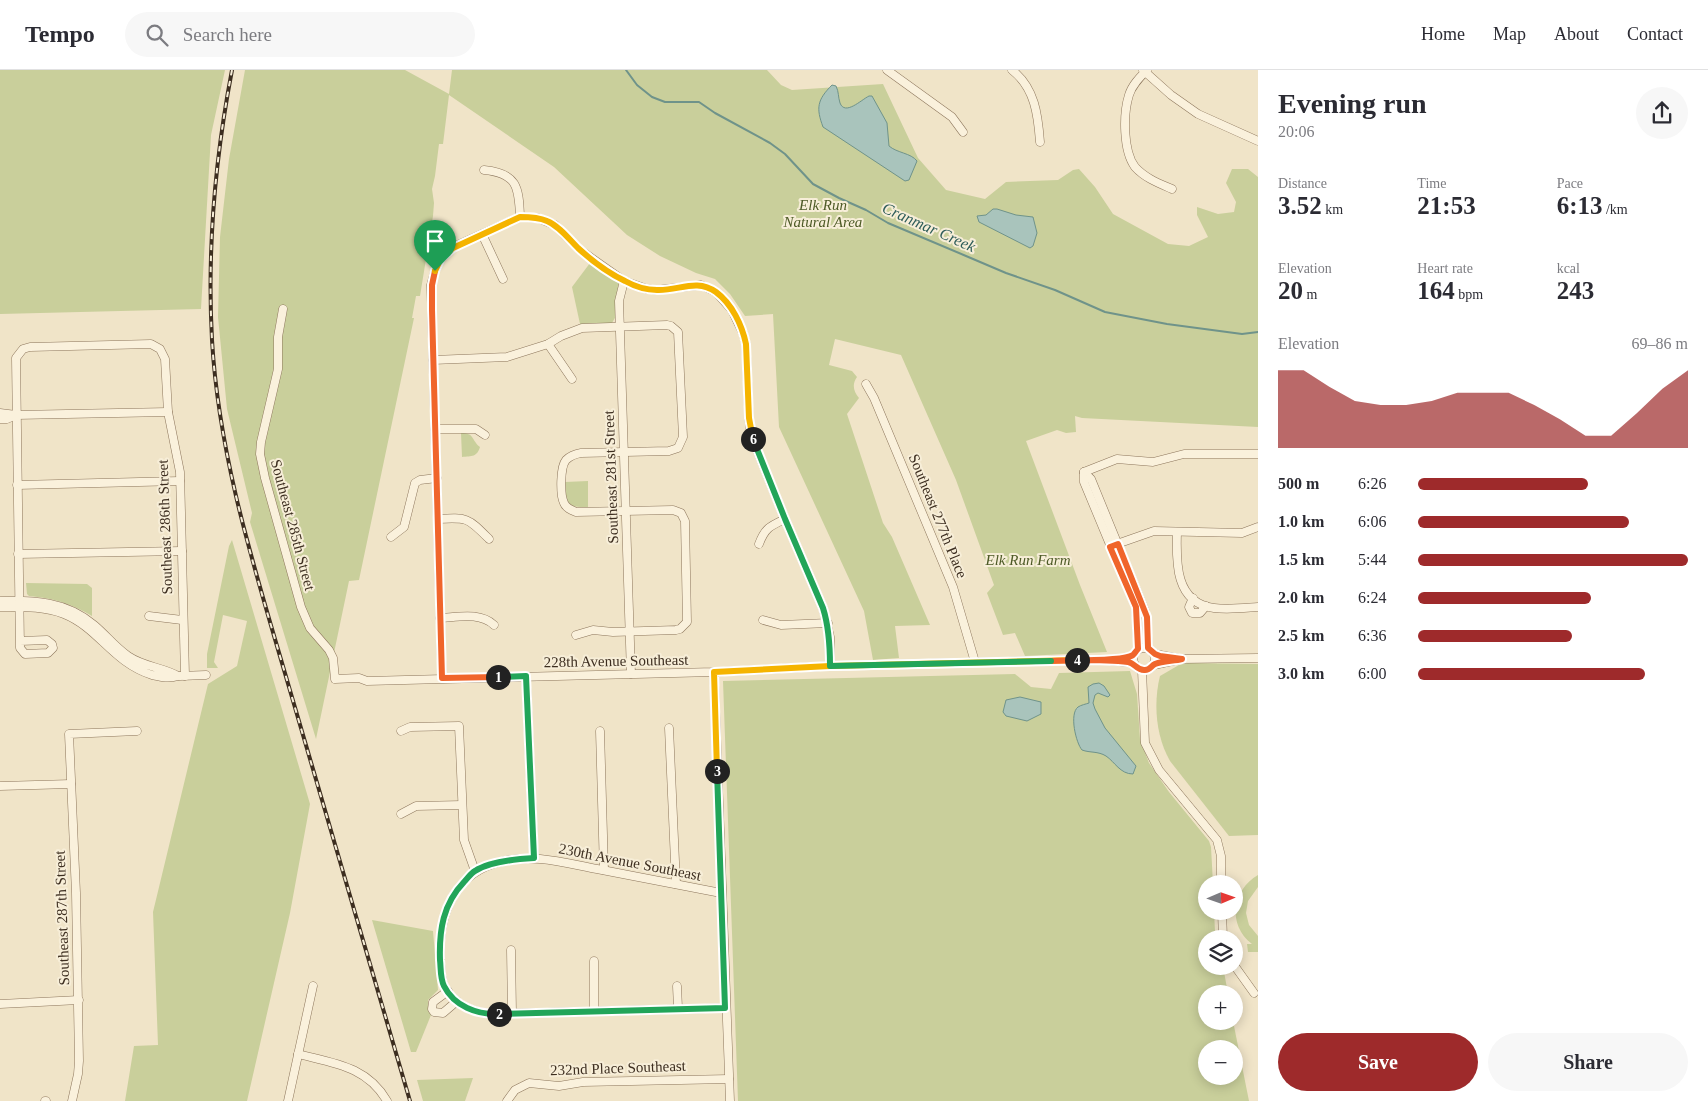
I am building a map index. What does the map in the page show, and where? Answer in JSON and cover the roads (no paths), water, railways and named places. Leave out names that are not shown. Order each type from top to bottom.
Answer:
[{"type":"street","points":[[887,70],[952,116],[963,132]]},
{"type":"street","points":[[1012,70],[1025,85],[1035,103],[1038,114],[1040,142]]},
{"type":"street","points":[[1172,189],[1148,178],[1139,171],[1130,157],[1127,148],[1125,115],[1129,94],[1145,71],[1181,103],[1198,114],[1257,138]]},
{"type":"street","points":[[484,170],[504,174],[512,181],[518,193],[520,217]]},
{"type":"street","points":[[442,678],[432,285],[441,258],[453,248],[520,217],[538,218],[555,225],[580,250],[624,281],[647,289],[658,290],[701,284],[716,292],[732,310],[746,344],[751,435],[823,608],[828,623],[830,666]]},
{"type":"street","points":[[482,234],[504,279]]},
{"type":"street","name":"Southeast 281st Street","points":[[624,281],[619,301],[631,674]]},
{"type":"street","name":"Southeast 285th Street","points":[[283,309],[279,331],[276,381],[260,442],[264,478],[301,607],[307,623],[329,650],[333,658],[335,679],[359,678],[367,681]]},
{"type":"street","points":[[433,360],[499,358],[518,354],[548,344],[561,336],[582,328],[667,325],[675,329],[679,336],[683,437],[678,448],[669,451],[580,453],[566,460],[562,470],[562,499],[566,507],[576,512],[673,510],[681,513],[685,522],[689,618],[684,626],[676,630],[630,632],[593,630],[576,634]]},
{"type":"street","name":"Southeast 286th Street","points":[[16,415],[15,366],[18,353],[23,349],[39,346],[151,344],[160,350],[165,359],[168,412],[180,481],[182,551],[181,676]]},
{"type":"street","points":[[548,344],[572,379]]},
{"type":"street","name":"Southeast 277th Place","points":[[866,384],[874,398],[952,587],[975,662]]},
{"type":"street","points":[[0,412],[16,415],[168,412]]},
{"type":"street","points":[[0,419],[7,419],[16,415]]},
{"type":"street","points":[[16,415],[20,641]]},
{"type":"street","points":[[435,429],[476,429],[485,435]]},
{"type":"street","points":[[1182,659],[1148,668],[1136,667],[1134,663],[1136,652],[1136,607],[1091,479],[1084,472],[1117,459],[1153,462],[1184,454],[1258,454]]},
{"type":"street","points":[[391,537],[404,527],[415,483],[420,480],[437,478]]},
{"type":"street","points":[[17,485],[180,481]]},
{"type":"street","points":[[438,519],[465,518],[489,540]]},
{"type":"street","points":[[759,544],[763,533],[768,527],[785,519]]},
{"type":"street","points":[[1114,545],[1161,530],[1242,533],[1258,527]]},
{"type":"street","points":[[1177,532],[1178,573],[1184,588],[1193,598],[1206,606],[1215,608],[1258,607]]},
{"type":"street","points":[[1114,545],[1147,617],[1148,648],[1155,654],[1182,659],[1258,658]]},
{"type":"street","points":[[18,554],[182,551]]},
{"type":"street","points":[[1193,598],[1189,607],[1192,613],[1200,613],[1206,606]]},
{"type":"street","points":[[0,601],[65,614],[85,626],[117,656],[133,667],[164,678],[206,675]]},
{"type":"street","points":[[0,607],[19,604]]},
{"type":"street","points":[[149,616],[182,620]]},
{"type":"street","points":[[440,618],[479,617],[488,619],[494,625]]},
{"type":"street","points":[[763,620],[781,624],[828,623]]},
{"type":"street","points":[[1136,652],[1148,648]]},
{"type":"street","name":"228th Avenue Southeast","points":[[1105,660],[1136,652]]},
{"type":"street","points":[[1155,654],[1156,659],[1148,668],[1142,692],[1145,743],[1159,770],[1217,840],[1221,856],[1221,875]]},
{"type":"street","name":"228th Avenue Southeast","points":[[367,681],[714,672],[830,666],[975,662],[1105,660],[1134,663]]},
{"type":"street","points":[[714,672],[725,1008],[730,1101]]},
{"type":"street","points":[[526,676],[534,858]]},
{"type":"street","points":[[401,732],[410,727],[458,726],[464,840],[475,870],[457,890],[448,904],[442,920],[440,938],[441,972],[444,985],[464,1007],[479,1013],[490,1014],[725,1008]]},
{"type":"street","points":[[669,728],[676,884]]},
{"type":"street","name":"Southeast 287th Street","points":[[72,1101],[79,1062],[79,1000],[69,734],[137,731]]},
{"type":"street","points":[[600,731],[604,870]]},
{"type":"street","points":[[0,786],[71,784]]},
{"type":"street","points":[[401,814],[416,806],[462,805]]},
{"type":"street","name":"230th Avenue Southeast","points":[[475,870],[498,862],[534,858],[721,893]]},
{"type":"street","points":[[511,950],[512,1013]]},
{"type":"street","points":[[594,961],[594,1011]]},
{"type":"street","points":[[1241,975],[1254,993]]},
{"type":"street","points":[[288,1101],[313,986]]},
{"type":"street","points":[[677,986],[678,1008]]},
{"type":"street","points":[[448,991],[433,1002],[432,1009],[434,1012],[443,1013],[457,1001]]},
{"type":"street","points":[[0,1004],[79,1000]]},
{"type":"street","points":[[298,1054],[356,1070],[374,1084],[386,1101]]},
{"type":"street","name":"232nd Place Southeast","points":[[509,1098],[516,1090],[529,1083],[558,1086],[583,1082],[729,1079]]},
{"type":"water","points":[[832,85],[836,86],[838,90],[842,107],[849,108],[872,96],[887,123],[889,146],[911,156],[917,161],[909,180],[905,181],[823,127],[819,115],[819,104],[823,95]]},
{"type":"water","points":[[993,209],[1033,217],[1037,233],[1033,246],[1030,248],[979,222],[977,216],[986,215]]},
{"type":"water","points":[[1099,683],[1104,686],[1110,695],[1108,697],[1098,693],[1095,695],[1093,703],[1095,709],[1105,728],[1136,766],[1133,774],[1121,770],[1103,754],[1082,750],[1078,741],[1074,729],[1075,711],[1079,706],[1089,703],[1088,687]]},
{"type":"water","points":[[1020,697],[1041,702],[1041,714],[1027,721],[1006,716],[1003,712],[1006,700]]},
{"type":"waterway","name":"Cranmar Creek","points":[[626,70],[637,85],[652,97],[665,102],[699,102],[715,113],[770,143],[785,154],[813,184],[839,198],[866,210],[888,223],[1006,273],[1055,290],[1105,312],[1167,324],[1242,334],[1258,332]]},
{"type":"railway","points":[[232,70],[217,171],[211,272],[212,340],[222,429],[241,516],[264,602],[410,1101]]},
{"type":"park label","name":"Elk Run Natural Area","points":[[823,214]]},
{"type":"park label","name":"Elk Run Farm","points":[[1028,560]]}]
